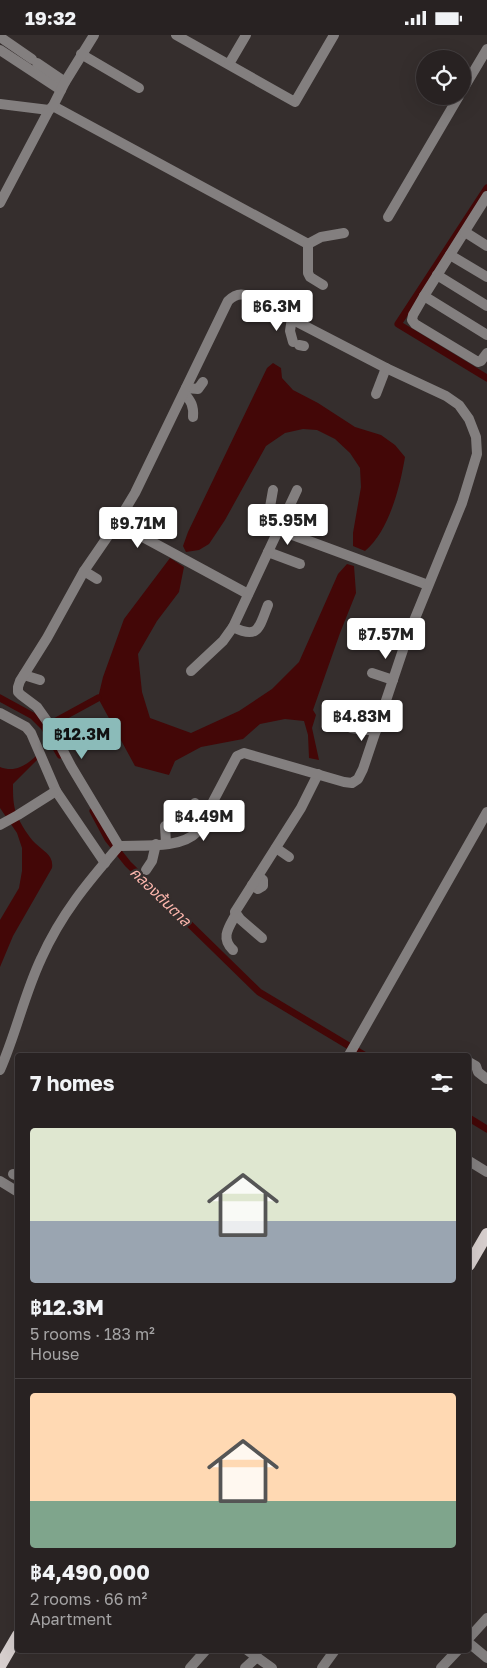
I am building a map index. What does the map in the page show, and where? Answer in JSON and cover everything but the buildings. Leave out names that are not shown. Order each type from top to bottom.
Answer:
[{"type":"main road","points":[[471,1262],[487,1234]]},
{"type":"main road","points":[[0,1666],[15,1640]]},
{"type":"street","points":[[0,203],[63,86],[94,35]]},
{"type":"street","points":[[176,35],[295,102],[334,35]]},
{"type":"street","points":[[229,64],[246,35]]},
{"type":"street","points":[[0,37],[34,61],[63,86]]},
{"type":"street","points":[[471,76],[487,49]]},
{"type":"street","points":[[0,50],[63,86]]},
{"type":"street","points":[[81,54],[139,88]]},
{"type":"street","points":[[0,104],[51,108],[308,243]]},
{"type":"street","points":[[388,217],[454,105]]},
{"type":"street","points":[[487,196],[482,213],[464,232],[424,296],[412,320],[415,324],[478,362],[487,353]]},
{"type":"street","points":[[464,232],[487,246]]},
{"type":"street","points":[[308,243],[321,237],[344,233]]},
{"type":"street","points":[[308,243],[308,273],[310,277],[323,285]]},
{"type":"street","points":[[450,255],[487,277]]},
{"type":"street","points":[[437,275],[487,306]]},
{"type":"street","points":[[0,1070],[41,959],[67,910],[81,890],[118,847],[161,844],[183,841],[192,837],[237,756],[244,753],[352,783],[358,779],[407,638],[462,503],[477,453],[476,437],[469,419],[459,405],[245,295],[240,294],[228,301],[135,493],[84,571],[48,638],[18,687],[18,692],[37,707],[49,724],[118,847]]},
{"type":"street","points":[[424,296],[487,335]]},
{"type":"street","points":[[292,318],[290,331],[298,345]]},
{"type":"street","points":[[185,391],[198,389],[204,379],[197,364]]},
{"type":"street","points":[[376,394],[386,368]]},
{"type":"street","points":[[185,391],[192,403],[193,417]]},
{"type":"street","points":[[273,490],[271,510],[286,515]]},
{"type":"street","points":[[190,671],[223,641],[233,627],[297,490]]},
{"type":"street","points":[[117,523],[248,594]]},
{"type":"street","points":[[279,530],[428,585]]},
{"type":"street","points":[[268,553],[300,564]]},
{"type":"street","points":[[84,571],[97,579]]},
{"type":"street","points":[[233,627],[249,633],[254,631],[259,627],[268,605]]},
{"type":"street","points":[[372,673],[393,680]]},
{"type":"street","points":[[24,675],[40,680]]},
{"type":"street","points":[[0,713],[26,727],[31,733],[56,791],[107,860]]},
{"type":"street","points":[[351,728],[376,731]]},
{"type":"street","points":[[233,950],[227,943],[226,936],[236,910],[302,808],[318,774]]},
{"type":"street","points":[[4,823],[56,791]]},
{"type":"street","points":[[195,803],[191,810],[191,815],[200,825]]},
{"type":"street","points":[[351,1053],[487,812]]},
{"type":"street","points":[[146,870],[161,844],[165,826]]},
{"type":"street","points":[[276,848],[289,857]]},
{"type":"street","points":[[236,914],[262,938]]},
{"type":"street","points":[[471,1063],[487,1079]]},
{"type":"street","points":[[471,1162],[487,1172]]},
{"type":"street","points":[[0,1181],[15,1190]]},
{"type":"street","points":[[471,1636],[487,1618]]},
{"type":"street","points":[[471,1645],[487,1658]]},
{"type":"street","points":[[190,1668],[203,1653]]},
{"type":"street","points":[[251,1653],[272,1668]]},
{"type":"street","points":[[322,1668],[333,1653]]},
{"type":"street","points":[[443,1667],[455,1653]]},
{"type":"street","points":[[245,1668],[257,1657]]},
{"type":"shaded area","points":[[273,363],[281,368],[282,378],[293,390],[318,403],[355,427],[381,435],[395,445],[405,457],[400,482],[387,520],[381,532],[365,551],[353,546],[353,533],[361,487],[360,468],[350,453],[335,439],[317,430],[303,429],[285,433],[266,446],[225,520],[209,544],[199,550],[186,552],[183,546],[267,368]]},
{"type":"shaded area","points":[[170,558],[184,567],[179,592],[157,621],[138,654],[142,692],[150,718],[191,733],[239,711],[272,689],[299,662],[338,574],[347,564],[354,566],[356,593],[313,710],[316,715],[312,728],[319,760],[309,758],[308,735],[304,721],[285,719],[260,724],[243,739],[201,747],[175,761],[169,775],[135,766],[98,698],[103,677],[124,619]]},
{"type":"shaded area","points":[[37,755],[39,758],[13,784],[14,804],[17,816],[32,840],[50,856],[52,868],[13,936],[0,967],[0,920],[19,888],[22,871],[22,848],[17,833],[0,808],[0,767],[11,769],[20,767]]},
{"type":"waterway","points":[[487,188],[398,324],[487,378]]},
{"type":"waterway","name":"คลองต้นตาล","points":[[0,698],[33,716],[44,727],[60,755]]},
{"type":"waterway","points":[[56,721],[98,698]]},
{"type":"waterway","name":"คลองต้นตาล","points":[[93,811],[108,839],[128,864],[259,992],[361,1053]]},
{"type":"waterway","name":"คลองต้นตาล","points":[[471,1119],[487,1129]]}]
